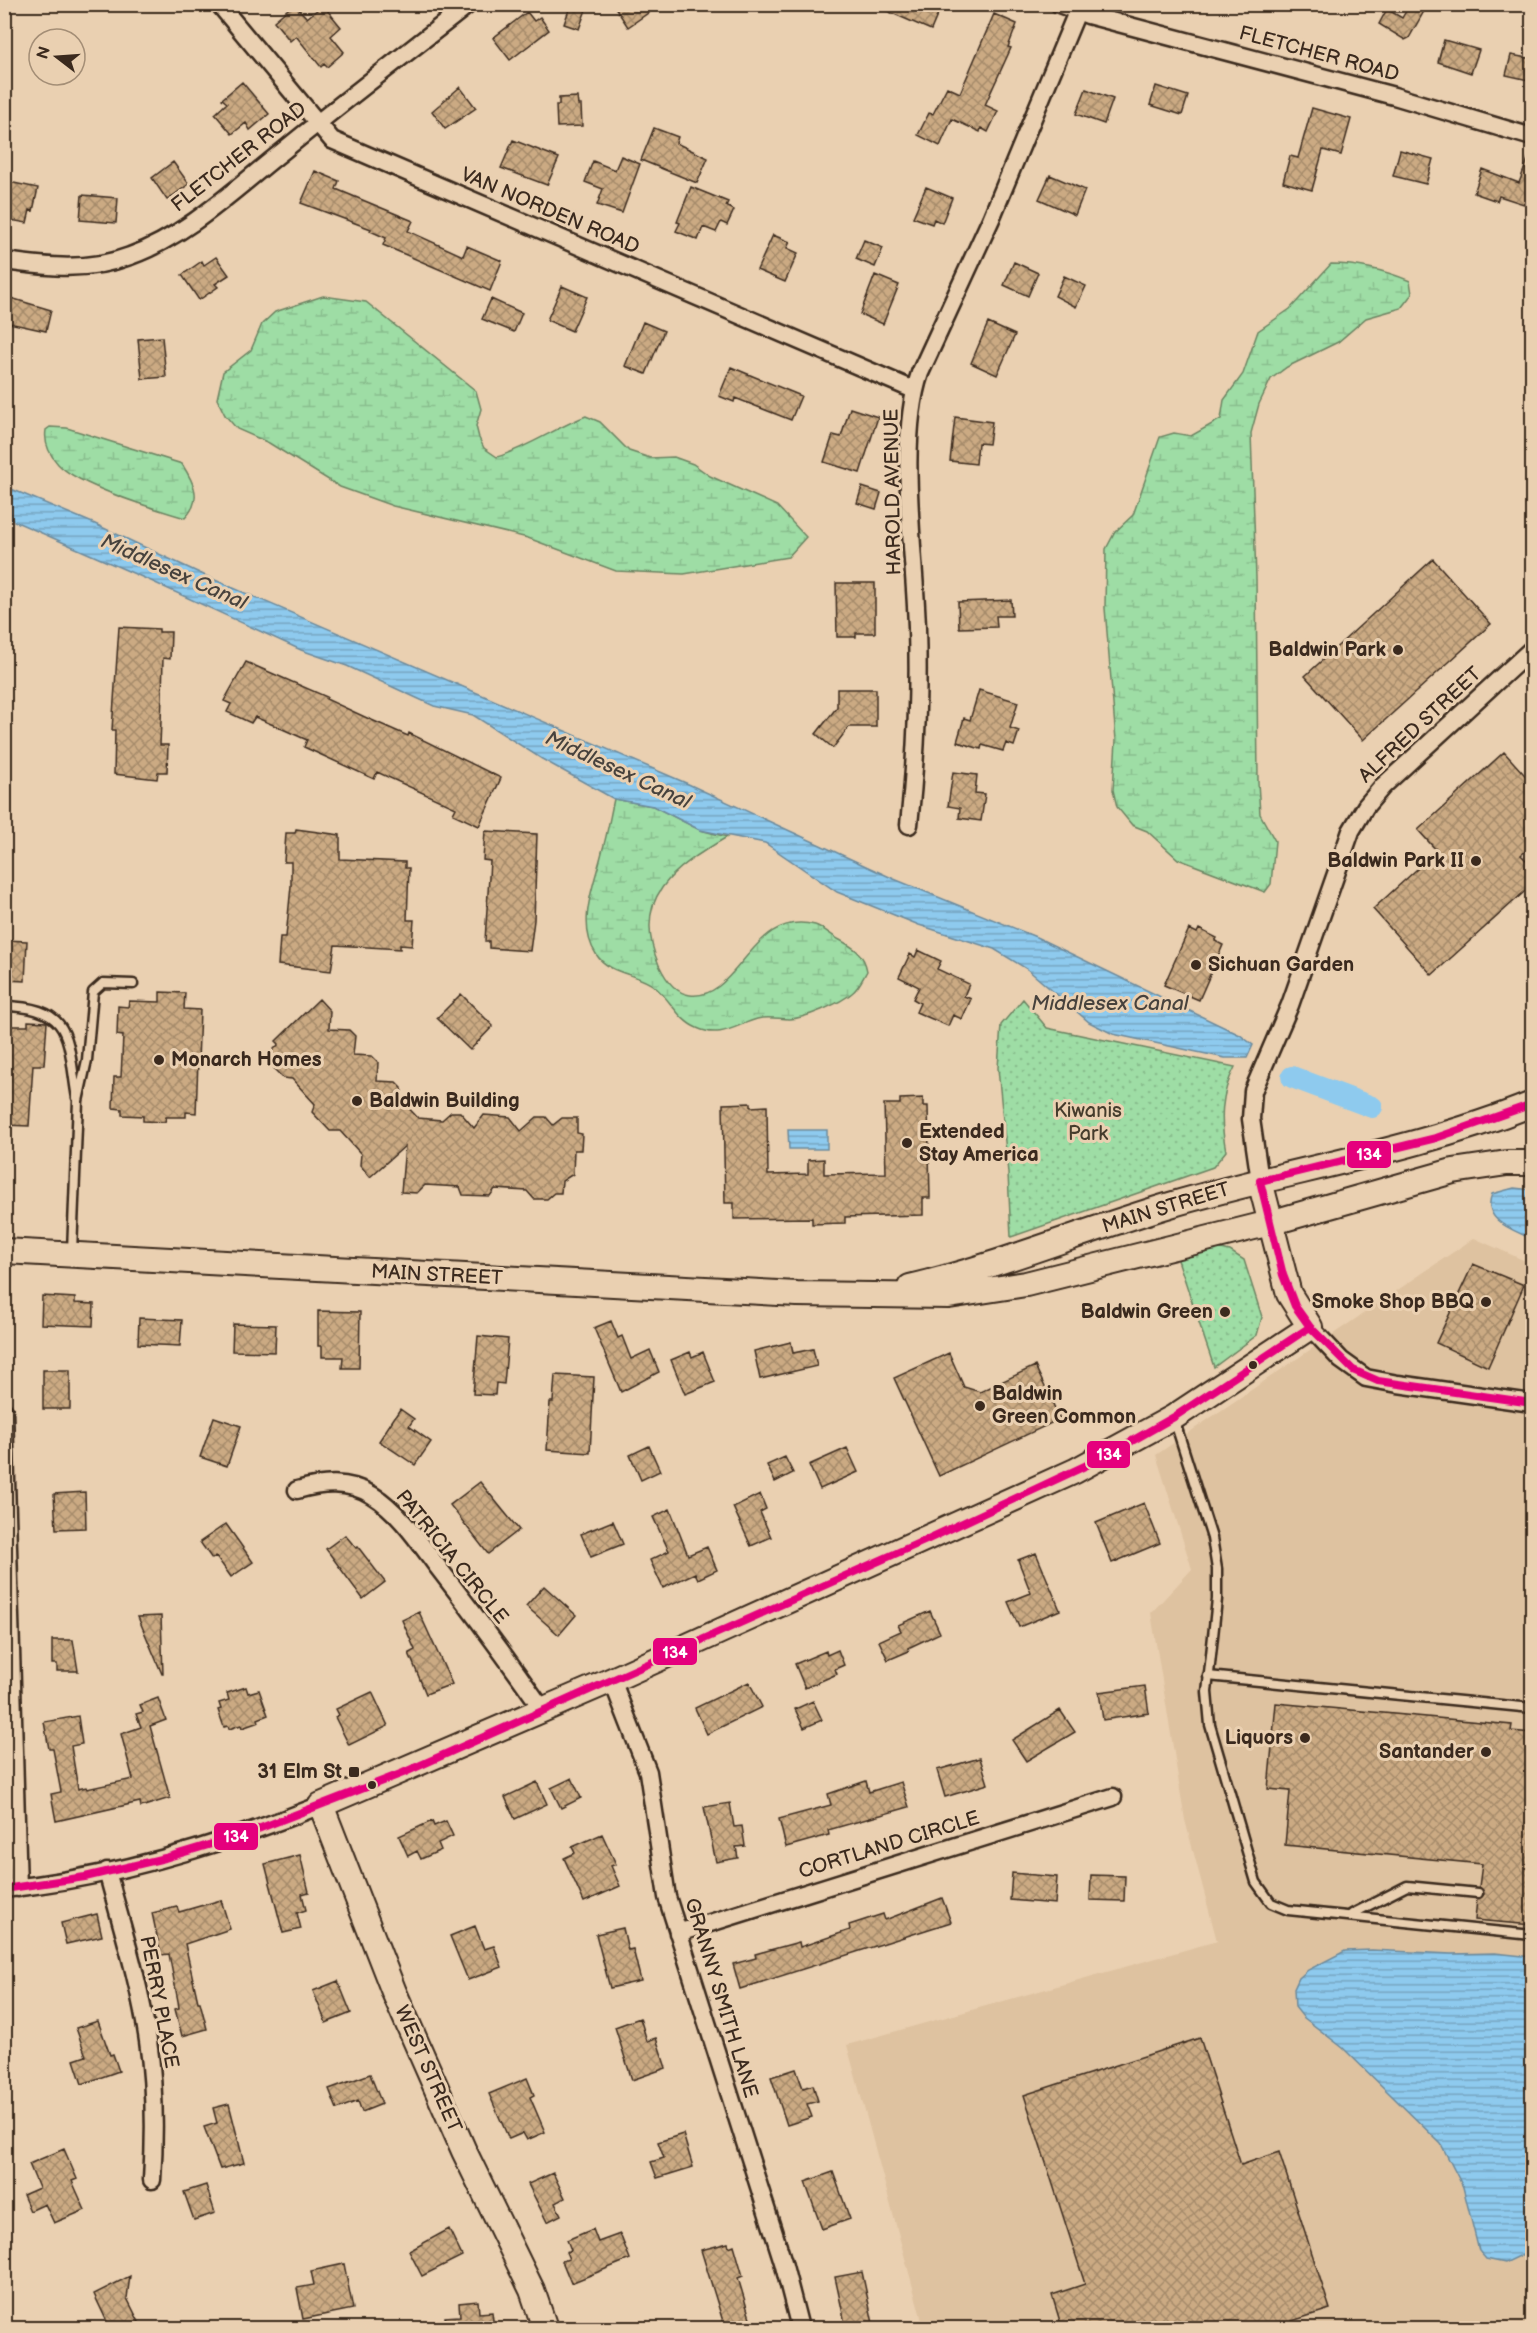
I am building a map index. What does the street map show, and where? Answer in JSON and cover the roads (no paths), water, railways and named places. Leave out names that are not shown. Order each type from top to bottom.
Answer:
[{"type":"main road","name":"MAIN STREET","points":[[869,1295],[990,1266],[1169,1205],[1436,1138],[1533,1104]]},
{"type":"main road","name":"MAIN STREET","points":[[4,1251],[679,1289],[928,1297],[980,1292],[1074,1272],[1270,1223],[1454,1171],[1507,1162],[1533,1163]]},
{"type":"main road","points":[[321,1805],[612,1680],[1075,1471],[1174,1417],[1310,1327],[1289,1294],[1260,1181]]},
{"type":"main road","name":"WEST STREET","points":[[321,1805],[419,2052],[532,2290],[546,2328]]},
{"type":"street","name":"VAN NORDEN ROAD","points":[[219,4],[334,141],[914,390]]},
{"type":"street","name":"FLETCHER ROAD","points":[[4,261],[71,268],[102,265],[131,256],[193,221],[469,4]]},
{"type":"street","name":"FLETCHER ROAD","points":[[1059,4],[1077,12],[1394,96],[1533,137]]},
{"type":"street","name":"HAROLD AVENUE","points":[[909,825],[917,681],[910,465],[914,390],[991,219],[1052,66],[1077,12]]},
{"type":"street","name":"ALFRED STREET","points":[[1260,1181],[1251,1119],[1253,1091],[1290,1005],[1351,831],[1366,806],[1390,779],[1533,649]]},
{"type":"street","points":[[1310,1327],[1341,1360],[1366,1377],[1398,1384],[1533,1402]]},
{"type":"street","points":[[4,1411],[11,1889],[107,1871],[230,1838],[321,1805]]},
{"type":"street","name":"PATRICIA CIRCLE","points":[[297,1490],[316,1484],[343,1484],[372,1495],[389,1509],[462,1598],[543,1710]]},
{"type":"street","name":"GRANNY SMITH LANE","points":[[612,1680],[648,1772],[664,1884],[783,2262],[800,2328]]},
{"type":"street","name":"CORTLAND CIRCLE","points":[[678,1933],[1113,1797]]},
{"type":"street","name":"PERRY PLACE","points":[[107,1871],[133,1965],[148,2041],[154,2114],[152,2180]]},
{"type":"lane","points":[[72,1255],[78,1101],[87,1060],[93,992],[103,982],[132,984]]},
{"type":"lane","points":[[4,1006],[42,1010],[60,1023],[67,1037],[78,1101]]},
{"type":"lane","points":[[1174,1417],[1215,1554],[1217,1599],[1208,1676],[1208,1708],[1214,1740],[1248,1861],[1261,1893],[1281,1908],[1533,1935]]},
{"type":"lane","points":[[1208,1676],[1533,1708]]},
{"type":"lane","points":[[1351,1914],[1407,1886],[1478,1893]]},
{"type":"water","name":"Middlesex Canal","points":[[4,486],[95,524],[208,577],[686,783],[894,879],[1036,937],[1240,1035],[1253,1045],[1247,1058],[1225,1058],[1113,1034],[1089,1022],[1027,969],[994,949],[919,925],[837,892],[765,843],[700,830],[653,806],[614,799],[542,759],[473,715],[434,706],[347,666],[301,650],[5,517]]},
{"type":"water","points":[[788,1130],[827,1130],[827,1149],[789,1149]]},
{"type":"water","points":[[1514,1188],[1532,1190],[1532,1239],[1501,1223],[1491,1211],[1492,1194]]},
{"type":"water","points":[[1345,1951],[1451,1954],[1495,1953],[1532,1957],[1532,2250],[1505,2263],[1486,2259],[1479,2251],[1463,2187],[1441,2144],[1343,2048],[1303,2017],[1295,2007],[1294,1989],[1299,1978],[1308,1970]]},
{"type":"waterway","name":"Middlesex Canal","points":[[1292,1077],[1372,1107]]},
{"type":"place","name":"Baldwin Park","points":[[1398,650]]},
{"type":"place","name":"Baldwin Park II","points":[[1476,861]]},
{"type":"place","name":"Sichuan Garden","points":[[1196,965]]},
{"type":"place","name":"Monarch Homes","points":[[159,1060]]},
{"type":"place","name":"Baldwin Building","points":[[357,1101]]},
{"type":"place","name":"Extended Stay America","points":[[907,1143]]},
{"type":"place","name":"Smoke Shop BBQ","points":[[1486,1302]]},
{"type":"place","name":"Baldwin Green","points":[[1225,1312]]},
{"type":"place","name":"Baldwin Green Common","points":[[980,1406]]},
{"type":"place","name":"Liquors","points":[[1305,1738]]},
{"type":"place","name":"Santander","points":[[1486,1752]]},
{"type":"place","name":"31 Elm St","points":[[354,1772]]},
{"type":"park label","name":"Kiwanis Park","points":[[1088,1122]]}]
